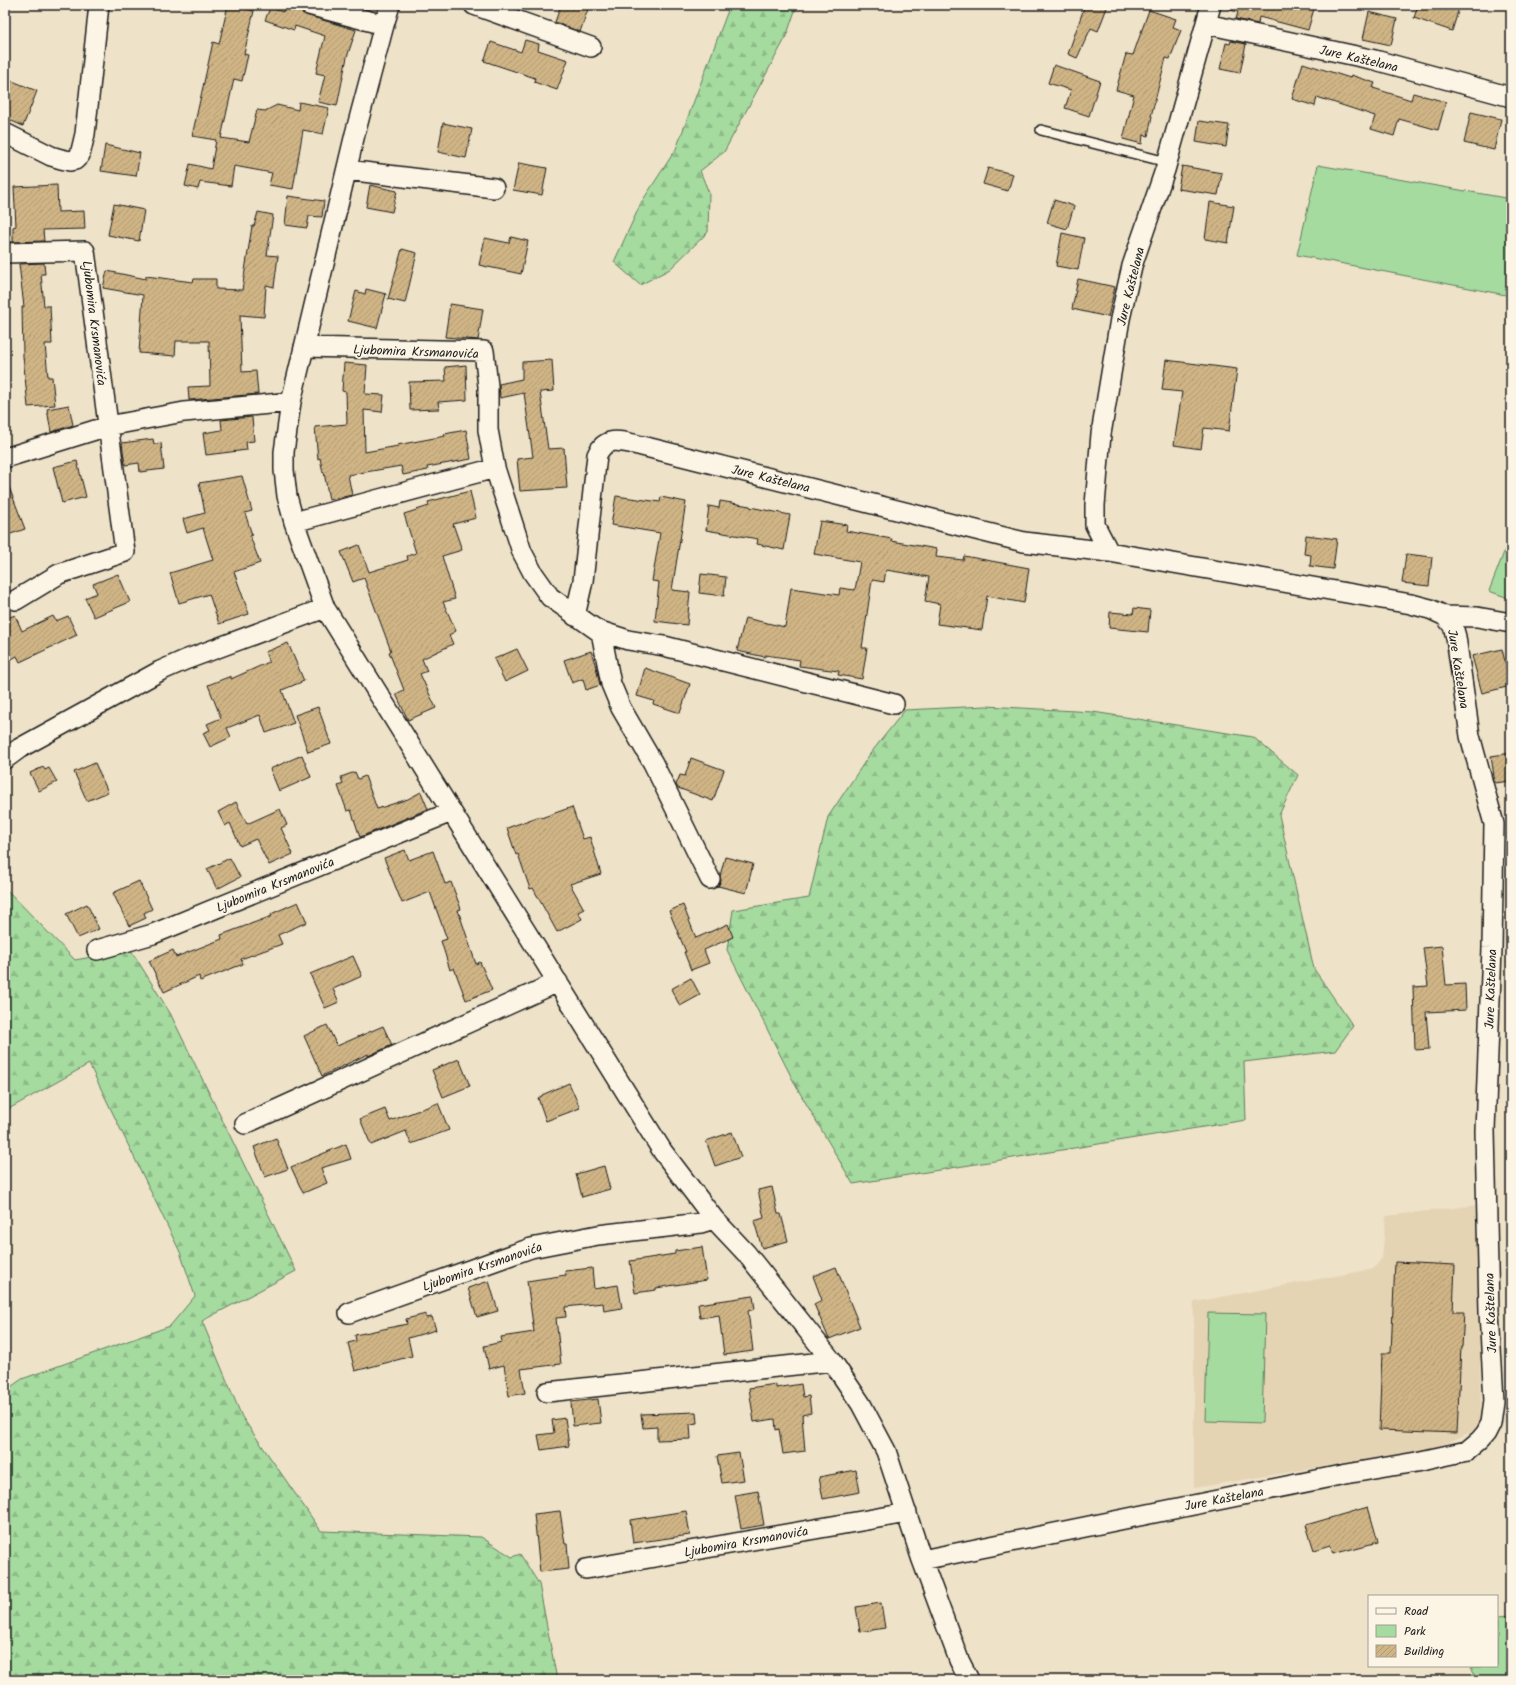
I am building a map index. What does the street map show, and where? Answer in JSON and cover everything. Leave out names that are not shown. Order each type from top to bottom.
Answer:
[{"type":"street","points":[[5,133],[51,156],[61,159],[70,161],[75,160],[80,155],[85,134],[98,5]]},
{"type":"street","points":[[309,5],[384,25]]},
{"type":"street","points":[[390,5],[347,170],[291,402],[285,435],[284,470],[287,496],[294,522],[325,608],[558,982],[652,1137],[714,1218],[746,1253],[832,1361],[875,1427],[886,1451],[922,1560],[959,1660],[969,1680]]},
{"type":"street","points":[[474,5],[591,47]]},
{"type":"street","name":"Jure Kaštelana","points":[[1109,552],[1095,525],[1095,505],[1101,434],[1120,319],[1132,266],[1167,162],[1211,5]]},
{"type":"street","name":"Jure Kaštelana","points":[[1206,24],[1375,60],[1511,97]]},
{"type":"street","points":[[347,170],[494,188]]},
{"type":"street","name":"Ljubomira Krsmanovića","points":[[5,253],[85,250],[125,552],[59,574],[16,600]]},
{"type":"street","name":"Ljubomira Krsmanovića","points":[[304,347],[484,352],[488,386],[488,430],[495,468],[522,552],[533,574],[550,596],[575,616],[597,630],[628,640],[664,646],[894,704]]},
{"type":"street","points":[[5,458],[108,426],[184,412],[291,402]]},
{"type":"street","name":"Jure Kaštelana","points":[[575,616],[583,581],[597,455],[601,447],[609,442],[617,441],[1024,542],[1109,552],[1411,604],[1430,609],[1445,616],[1476,617],[1511,623]]},
{"type":"street","points":[[294,522],[495,468]]},
{"type":"street","points":[[1075,548],[1086,538],[1095,525]]},
{"type":"street","points":[[5,759],[20,748],[160,671],[185,660],[325,608]]},
{"type":"street","name":"Jure Kaštelana","points":[[922,1560],[1467,1451],[1486,1433],[1491,1423],[1494,1401],[1488,1312],[1485,1131],[1492,948],[1494,824],[1470,736],[1456,637],[1453,626],[1445,616]]},
{"type":"street","points":[[601,632],[612,684],[620,708],[653,763],[710,879]]},
{"type":"street","name":"Ljubomira Krsmanovića","points":[[97,950],[153,934],[451,812]]},
{"type":"street","points":[[245,1124],[558,982]]},
{"type":"street","name":"Ljubomira Krsmanovića","points":[[348,1313],[531,1248],[598,1235],[700,1223],[714,1218]]},
{"type":"street","points":[[547,1392],[832,1361]]},
{"type":"street","name":"Ljubomira Krsmanovića","points":[[586,1569],[907,1514]]},
{"type":"lane","points":[[1041,130],[1167,162]]},
{"type":"shaded area","points":[[1478,1205],[1481,1422],[1473,1431],[1436,1448],[1194,1488],[1194,1302],[1373,1269],[1382,1258],[1386,1216]]},
{"type":"green space","points":[[730,5],[797,5],[786,37],[724,152],[700,171],[709,193],[708,232],[670,269],[640,285],[614,262],[641,203],[676,149]]},
{"type":"green space","points":[[1318,165],[1511,199],[1511,296],[1297,255]]},
{"type":"green space","points":[[1511,534],[1511,599],[1489,591]]},
{"type":"green space","points":[[986,706],[1093,712],[1253,737],[1298,775],[1279,815],[1314,969],[1353,1026],[1335,1051],[1244,1062],[1246,1120],[853,1184],[797,1088],[727,950],[733,910],[809,898],[828,817],[870,754],[905,710]]},
{"type":"green space","points":[[5,888],[75,960],[131,950],[170,1013],[296,1271],[202,1321],[242,1417],[321,1531],[481,1537],[512,1557],[520,1554],[539,1584],[557,1680],[5,1680],[5,1391],[22,1379],[170,1326],[195,1296],[180,1252],[89,1064],[5,1111]]},
{"type":"green space","points":[[1208,1313],[1265,1314],[1262,1423],[1205,1421]]},
{"type":"green space","points":[[1511,1615],[1511,1680],[1477,1680],[1471,1667],[1498,1667],[1498,1616]]},
{"type":"building","points":[[228,5],[254,11],[244,54],[248,55],[242,81],[234,79],[221,138],[249,142],[257,110],[265,111],[277,105],[298,110],[299,102],[329,108],[323,134],[303,130],[293,189],[269,185],[272,173],[234,166],[231,186],[200,182],[198,189],[185,186],[190,164],[211,169],[216,140],[192,136],[213,42],[219,44]]},
{"type":"building","points":[[284,5],[298,5],[301,12],[306,15],[356,30],[347,57],[337,106],[318,102],[325,75],[316,73],[325,36],[295,26],[294,30],[265,20],[270,8],[283,12]]},
{"type":"building","points":[[561,5],[575,5],[588,9],[580,32],[555,22]]},
{"type":"building","points":[[1085,5],[1108,5],[1098,31],[1091,28],[1077,58],[1068,54]]},
{"type":"building","points":[[1231,5],[1315,5],[1308,30],[1259,17],[1258,24],[1236,19],[1238,12],[1230,10]]},
{"type":"building","points":[[1418,5],[1460,5],[1452,31],[1414,18]]},
{"type":"building","points":[[1149,10],[1176,19],[1173,27],[1181,30],[1170,59],[1166,58],[1151,116],[1148,136],[1143,135],[1142,144],[1123,139],[1134,95],[1116,90],[1126,54],[1133,55]]},
{"type":"building","points":[[1369,12],[1397,19],[1391,45],[1363,39]]},
{"type":"building","points":[[525,40],[539,44],[538,50],[568,60],[557,90],[534,82],[535,78],[484,61],[491,42],[521,52]]},
{"type":"building","points":[[1231,41],[1246,44],[1240,73],[1220,69],[1226,43],[1230,44]]},
{"type":"building","points":[[1303,63],[1350,78],[1351,75],[1375,83],[1373,88],[1411,100],[1413,93],[1446,102],[1438,130],[1399,119],[1394,136],[1371,129],[1375,116],[1317,97],[1315,106],[1292,99]]},
{"type":"building","points":[[1054,65],[1100,81],[1089,116],[1065,108],[1071,90],[1048,83]]},
{"type":"building","points":[[5,78],[37,91],[23,126],[5,118]]},
{"type":"building","points":[[1471,112],[1501,119],[1494,150],[1464,143]]},
{"type":"building","points":[[1199,121],[1229,125],[1226,147],[1196,142]]},
{"type":"building","points":[[443,123],[472,129],[466,158],[438,152]]},
{"type":"building","points":[[105,145],[140,153],[136,176],[101,171]]},
{"type":"building","points":[[519,163],[547,168],[542,195],[513,190]]},
{"type":"building","points":[[1182,166],[1222,173],[1218,195],[1178,189]]},
{"type":"building","points":[[988,168],[1013,174],[1008,191],[983,184]]},
{"type":"building","points":[[57,185],[58,212],[84,211],[85,229],[43,230],[44,241],[13,242],[13,227],[16,226],[14,187]]},
{"type":"building","points":[[370,185],[397,191],[392,212],[366,207]]},
{"type":"building","points":[[288,196],[324,201],[322,217],[309,216],[307,228],[285,225]]},
{"type":"building","points":[[1054,200],[1074,206],[1067,229],[1047,223]]},
{"type":"building","points":[[1210,202],[1234,206],[1228,243],[1205,239]]},
{"type":"building","points":[[114,204],[144,210],[139,241],[108,235]]},
{"type":"building","points":[[258,212],[273,215],[267,255],[278,256],[274,287],[266,285],[264,317],[240,315],[242,372],[256,371],[258,394],[189,400],[188,387],[210,386],[209,341],[176,341],[175,356],[139,353],[143,295],[103,288],[107,271],[146,279],[146,276],[193,282],[194,279],[216,279],[216,289],[242,290],[252,226],[254,226]]},
{"type":"building","points":[[1062,233],[1084,238],[1078,270],[1056,266]]},
{"type":"building","points":[[511,237],[528,241],[521,274],[479,265],[485,238],[509,243]]},
{"type":"building","points":[[402,249],[417,253],[405,303],[388,299]]},
{"type":"building","points":[[44,263],[45,274],[41,274],[44,306],[50,306],[52,344],[45,344],[48,377],[52,377],[55,405],[28,407],[23,356],[22,307],[24,307],[19,264]]},
{"type":"building","points":[[1078,279],[1115,287],[1108,317],[1072,309]]},
{"type":"building","points":[[366,289],[386,294],[377,328],[348,321],[356,291],[365,294]]},
{"type":"building","points":[[450,304],[483,309],[478,340],[445,337]]},
{"type":"building","points":[[552,360],[554,391],[540,392],[548,449],[564,448],[567,488],[520,491],[517,459],[533,457],[524,393],[500,398],[499,384],[522,379],[522,362]]},
{"type":"building","points":[[1166,360],[1237,369],[1229,431],[1204,428],[1201,449],[1174,445],[1182,392],[1162,390]]},
{"type":"building","points":[[344,363],[367,365],[365,394],[384,395],[382,412],[364,410],[365,452],[445,436],[444,434],[466,430],[471,459],[427,467],[428,470],[403,475],[401,466],[348,475],[352,495],[329,500],[324,472],[323,473],[320,458],[318,459],[315,427],[347,424],[346,392],[342,391]]},
{"type":"building","points":[[466,365],[467,400],[438,402],[439,409],[410,410],[409,382],[446,381],[445,367]]},
{"type":"building","points":[[69,405],[73,425],[51,432],[47,409]]},
{"type":"building","points":[[252,417],[254,441],[246,442],[247,450],[206,455],[203,433],[222,430],[221,420]]},
{"type":"building","points":[[153,439],[154,444],[161,443],[164,469],[140,472],[139,463],[125,465],[122,443]]},
{"type":"building","points":[[77,461],[86,497],[62,503],[53,467]]},
{"type":"building","points":[[242,476],[252,511],[245,513],[252,535],[250,536],[260,563],[234,572],[249,614],[219,624],[209,594],[179,603],[170,573],[213,560],[203,528],[187,533],[183,519],[205,513],[199,483]]},
{"type":"building","points":[[5,479],[25,529],[5,536]]},
{"type":"building","points":[[470,491],[476,518],[453,524],[462,550],[442,556],[455,599],[443,602],[456,631],[449,635],[453,644],[422,659],[427,671],[420,674],[436,708],[408,720],[396,694],[404,690],[389,652],[391,651],[364,578],[353,582],[341,552],[359,545],[369,572],[408,560],[407,556],[416,553],[404,514],[429,506],[428,502]]},
{"type":"building","points":[[616,496],[660,502],[661,497],[686,502],[672,590],[690,592],[687,625],[655,621],[659,582],[652,581],[660,533],[611,525]]},
{"type":"building","points":[[720,501],[790,515],[784,550],[757,544],[758,539],[706,530],[709,506],[719,508]]},
{"type":"building","points":[[820,521],[847,525],[846,531],[937,549],[936,557],[963,560],[964,556],[1029,568],[1024,603],[987,596],[982,630],[937,624],[940,604],[925,601],[929,577],[886,570],[884,582],[872,580],[862,648],[867,648],[862,679],[838,675],[839,671],[799,666],[800,660],[765,655],[765,657],[737,651],[745,618],[785,627],[791,588],[839,595],[840,588],[855,590],[860,562],[814,554]]},
{"type":"building","points":[[1306,535],[1337,539],[1333,569],[1310,566],[1311,555],[1304,554]]},
{"type":"building","points":[[1406,554],[1432,557],[1429,586],[1402,583]]},
{"type":"building","points":[[118,574],[130,602],[94,617],[85,598],[97,593],[93,584]]},
{"type":"building","points":[[701,574],[726,577],[724,596],[699,593]]},
{"type":"building","points":[[1134,608],[1150,610],[1148,632],[1109,628],[1110,612],[1133,614]]},
{"type":"building","points":[[15,615],[22,631],[53,616],[56,621],[68,616],[77,635],[20,662],[17,656],[5,663],[5,619]]},
{"type":"building","points":[[288,643],[304,681],[282,690],[294,723],[266,733],[260,715],[227,728],[231,737],[210,747],[203,733],[210,730],[207,724],[221,718],[208,685],[231,676],[231,679],[269,662],[265,652]]},
{"type":"building","points":[[517,649],[528,671],[505,682],[494,659]]},
{"type":"building","points":[[1502,649],[1511,686],[1482,693],[1472,656]]},
{"type":"building","points":[[591,651],[600,685],[586,690],[583,679],[572,683],[564,660]]},
{"type":"building","points":[[645,668],[690,684],[680,713],[653,704],[654,701],[637,696]]},
{"type":"building","points":[[318,707],[331,744],[308,752],[295,715]]},
{"type":"building","points":[[1511,753],[1511,781],[1495,783],[1491,756]]},
{"type":"building","points":[[302,755],[311,777],[279,791],[270,769]]},
{"type":"building","points":[[691,758],[724,770],[713,801],[678,788],[676,785],[680,775],[685,776]]},
{"type":"building","points":[[95,763],[108,792],[87,801],[74,772]]},
{"type":"building","points":[[43,767],[45,770],[49,768],[57,782],[39,791],[30,773]]},
{"type":"building","points":[[355,772],[358,779],[365,776],[377,809],[408,799],[421,792],[428,809],[360,837],[351,810],[347,811],[338,786],[343,784],[341,777]]},
{"type":"building","points":[[236,802],[247,824],[280,809],[287,825],[281,828],[293,854],[269,865],[256,839],[240,846],[230,823],[225,826],[218,812]]},
{"type":"building","points":[[572,807],[583,839],[590,837],[601,874],[570,884],[584,909],[578,912],[582,919],[557,932],[533,888],[530,889],[507,828],[540,816],[541,818]]},
{"type":"building","points":[[405,850],[409,860],[433,851],[445,884],[451,882],[461,909],[458,910],[476,964],[480,962],[492,990],[466,1000],[454,968],[450,970],[441,941],[447,939],[430,892],[402,903],[384,858]]},
{"type":"building","points":[[725,857],[753,864],[746,893],[718,886],[721,880],[720,876]]},
{"type":"building","points":[[230,858],[240,877],[217,889],[207,869]]},
{"type":"building","points":[[139,881],[152,909],[144,913],[146,918],[129,926],[113,893]]},
{"type":"building","points":[[298,902],[307,922],[278,935],[282,944],[241,959],[243,964],[200,981],[199,976],[164,992],[149,961],[173,950],[176,957],[222,939],[221,935],[272,916],[271,914]]},
{"type":"building","points":[[87,904],[99,929],[78,938],[66,914]]},
{"type":"building","points":[[683,905],[696,938],[728,924],[733,937],[704,950],[709,963],[691,970],[684,952],[686,952],[669,911]]},
{"type":"building","points":[[1442,946],[1446,985],[1465,984],[1466,1010],[1426,1012],[1429,1049],[1415,1050],[1413,987],[1428,986],[1423,948]]},
{"type":"building","points":[[353,956],[362,976],[333,989],[339,1002],[325,1008],[310,974]]},
{"type":"building","points":[[691,978],[700,995],[680,1006],[671,989]]},
{"type":"building","points":[[327,1025],[337,1046],[383,1026],[392,1045],[368,1056],[368,1054],[322,1076],[304,1036]]},
{"type":"building","points":[[459,1059],[470,1086],[443,1097],[432,1070]]},
{"type":"building","points":[[569,1083],[580,1108],[546,1121],[538,1098]]},
{"type":"building","points":[[438,1103],[449,1130],[411,1144],[406,1131],[371,1145],[360,1119],[385,1109],[390,1121]]},
{"type":"building","points":[[732,1132],[741,1157],[715,1166],[706,1141]]},
{"type":"building","points":[[276,1138],[288,1169],[265,1177],[254,1147]]},
{"type":"building","points":[[346,1144],[351,1159],[321,1168],[327,1183],[303,1193],[291,1167]]},
{"type":"building","points":[[604,1166],[610,1189],[582,1197],[576,1174]]},
{"type":"building","points":[[772,1187],[778,1214],[781,1214],[788,1241],[762,1248],[754,1221],[764,1218],[758,1190]]},
{"type":"building","points":[[702,1247],[707,1280],[635,1293],[630,1261],[675,1254],[675,1251]]},
{"type":"building","points":[[1395,1262],[1455,1265],[1453,1312],[1464,1312],[1457,1433],[1379,1430],[1382,1353],[1391,1353]]},
{"type":"building","points":[[836,1267],[860,1327],[829,1339],[814,1304],[822,1300],[813,1276]]},
{"type":"building","points":[[592,1268],[594,1289],[618,1285],[622,1308],[604,1311],[603,1303],[565,1307],[566,1317],[556,1318],[561,1364],[521,1369],[525,1393],[509,1396],[504,1365],[489,1369],[484,1346],[502,1342],[501,1337],[534,1332],[527,1281],[566,1275],[565,1271]]},
{"type":"building","points":[[489,1281],[498,1311],[477,1317],[468,1288]]},
{"type":"building","points":[[753,1296],[755,1309],[748,1311],[753,1351],[724,1355],[719,1315],[700,1318],[698,1304]]},
{"type":"building","points":[[426,1314],[426,1318],[432,1317],[436,1330],[408,1338],[412,1356],[355,1371],[348,1343],[356,1341],[355,1335],[407,1324],[406,1319]]},
{"type":"building","points":[[776,1384],[776,1388],[801,1384],[803,1397],[809,1396],[811,1413],[802,1415],[805,1451],[783,1454],[779,1429],[776,1430],[775,1419],[754,1422],[749,1388]]},
{"type":"building","points":[[598,1399],[601,1423],[573,1426],[571,1402]]},
{"type":"building","points":[[696,1412],[697,1423],[690,1424],[691,1439],[657,1440],[657,1427],[643,1428],[641,1414]]},
{"type":"building","points":[[565,1418],[569,1446],[541,1450],[538,1435],[554,1433],[552,1420]]},
{"type":"building","points":[[739,1453],[744,1480],[722,1483],[717,1456]]},
{"type":"building","points":[[856,1470],[860,1492],[823,1499],[819,1477]]},
{"type":"building","points":[[758,1491],[764,1525],[741,1529],[735,1495]]},
{"type":"building","points":[[1368,1507],[1378,1542],[1333,1554],[1330,1545],[1314,1550],[1306,1525]]},
{"type":"building","points":[[560,1511],[565,1544],[567,1544],[569,1569],[540,1572],[534,1514]]},
{"type":"building","points":[[686,1511],[690,1535],[633,1543],[630,1520]]},
{"type":"building","points":[[881,1603],[885,1628],[860,1632],[856,1607]]}]
